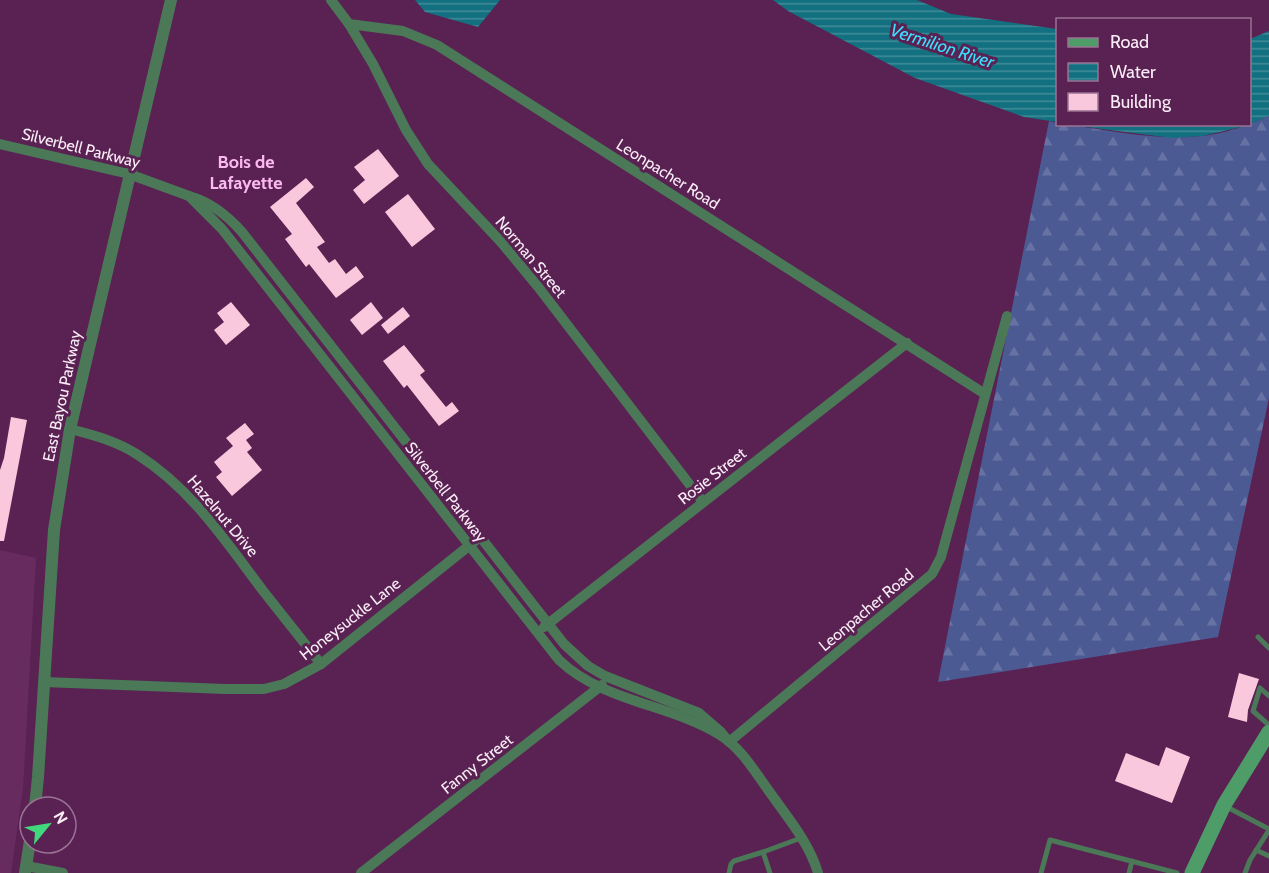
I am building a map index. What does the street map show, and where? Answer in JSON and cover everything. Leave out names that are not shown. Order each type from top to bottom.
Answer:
[{"type":"main road","points":[[1192,873],[1224,805],[1269,732]]},
{"type":"street","name":"East Bayou Parkway","points":[[36,795],[54,530],[70,429],[171,0]]},
{"type":"street","points":[[331,0],[349,24]]},
{"type":"street","name":"Leonpacher Road","points":[[349,24],[403,31],[437,45],[985,394]]},
{"type":"street","name":"Norman Street","points":[[349,24],[373,64],[406,130],[428,164],[501,242],[539,288],[703,502]]},
{"type":"street","name":"Silverbell Parkway","points":[[0,144],[129,174],[210,204],[228,217],[242,231],[479,537],[577,657],[610,678],[693,710],[709,720],[750,766],[801,838],[818,873]]},
{"type":"street","name":"Silverbell Parkway","points":[[189,196],[222,229],[536,633],[571,671],[600,687],[681,717],[720,735],[729,742]]},
{"type":"street","name":"Leonpacher Road","points":[[729,742],[932,574],[941,556],[1007,316]]},
{"type":"street","name":"Rosie Street","points":[[536,633],[907,343]]},
{"type":"street","name":"Hazelnut Drive","points":[[70,429],[125,447],[160,469],[177,483],[213,525],[321,664]]},
{"type":"street","name":"Honeysuckle Lane","points":[[44,682],[254,689],[284,684],[321,664],[479,537]]},
{"type":"street","name":"Fanny Street","points":[[361,873],[610,678]]},
{"type":"street","points":[[26,869],[63,873]]},
{"type":"lane","points":[[1258,637],[1269,648]]},
{"type":"lane","points":[[1269,696],[1260,688],[1253,711],[1269,725]]},
{"type":"lane","points":[[1224,805],[1269,829],[1245,873]]},
{"type":"lane","points":[[729,873],[734,861],[801,838]]},
{"type":"lane","points":[[1041,873],[1050,840],[1177,873]]},
{"type":"lane","points":[[1257,850],[1269,856]]},
{"type":"lane","points":[[763,852],[770,873]]},
{"type":"lane","points":[[1129,873],[1132,861]]},
{"type":"shaded area","points":[[0,550],[36,558],[23,788],[22,795],[18,795],[18,823],[11,873],[0,873]]},
{"type":"green space","points":[[1269,116],[1269,398],[1218,637],[938,682],[1049,121],[1056,123],[1056,126],[1078,126],[1136,135],[1169,137],[1210,135],[1251,126],[1251,123]]},
{"type":"water","points":[[415,0],[500,0],[478,27],[425,12]]},
{"type":"water","name":"Vermilion River","points":[[773,0],[917,0],[951,14],[1056,29],[1056,122],[1024,117],[915,78],[788,11]]},
{"type":"water","points":[[1269,31],[1269,116],[1251,124],[1251,39]]},
{"type":"water","points":[[1079,126],[1245,126],[1203,136],[1172,138]]},
{"type":"building","points":[[378,149],[399,176],[364,204],[353,190],[365,180],[354,167]]},
{"type":"building","points":[[306,178],[314,187],[296,203],[325,242],[317,247],[329,263],[335,259],[346,274],[356,266],[364,277],[336,298],[309,264],[306,267],[285,239],[292,234],[270,207]]},
{"type":"building","points":[[408,194],[435,229],[412,247],[385,212]]},
{"type":"building","points":[[231,302],[250,325],[226,345],[214,330],[224,322],[217,313]]},
{"type":"building","points":[[371,302],[383,318],[362,335],[350,320]]},
{"type":"building","points":[[403,307],[410,316],[388,334],[381,325]]},
{"type":"building","points":[[404,345],[425,371],[420,375],[446,407],[452,402],[459,411],[439,426],[407,385],[404,388],[383,361]]},
{"type":"building","points":[[11,417],[27,420],[4,541],[0,541],[0,470]]},
{"type":"building","points":[[245,423],[254,434],[246,440],[252,448],[247,452],[262,470],[232,496],[216,477],[222,472],[214,462],[233,446],[226,438]]},
{"type":"building","points":[[1239,673],[1259,679],[1248,710],[1247,722],[1228,717]]},
{"type":"building","points":[[1166,747],[1190,757],[1172,803],[1115,781],[1126,753],[1159,766]]},
{"type":"district","name":"Bois de Lafayette","points":[[246,172]]}]
